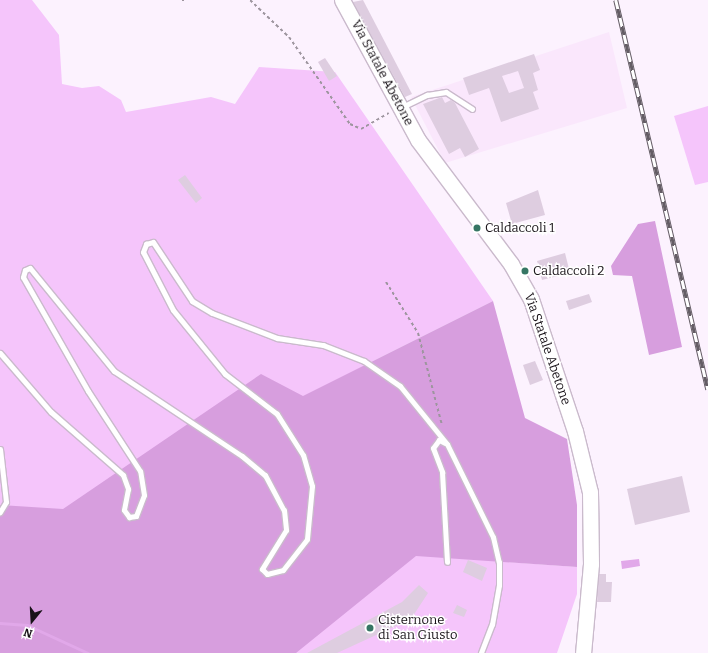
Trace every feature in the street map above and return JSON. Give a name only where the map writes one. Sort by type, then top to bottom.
[{"type":"main road","name":"Via Statale Abetone","points":[[342,0],[399,108],[435,165],[511,264],[531,298],[575,431],[590,492],[593,535],[583,653]]},
{"type":"lane","points":[[399,108],[427,95],[446,92],[472,109]]},
{"type":"lane","points":[[0,353],[51,412],[123,475],[128,489],[124,510],[129,517],[136,516],[144,495],[140,471],[88,391],[23,277],[25,270],[30,268],[114,371],[242,456],[265,475],[284,510],[286,530],[262,569],[267,574],[283,570],[307,539],[312,486],[303,455],[277,414],[225,374],[173,310],[143,252],[146,244],[153,242],[192,301],[212,313],[277,338],[323,345],[364,361],[400,386],[447,444],[493,537],[499,562],[497,605],[481,653]]},
{"type":"lane","points":[[447,444],[439,440],[433,448],[442,472],[447,562]]},
{"type":"lane","points":[[0,449],[6,502],[0,512]]},
{"type":"path","points":[[250,0],[289,37],[350,124],[361,129],[368,127],[399,108]]},
{"type":"path","points":[[386,282],[418,333],[447,444]]},
{"type":"shaded area","points":[[0,0],[32,0],[59,35],[62,84],[82,88],[99,86],[121,100],[126,112],[211,97],[235,104],[259,67],[335,72],[493,301],[363,366],[496,561],[577,567],[577,594],[557,653],[74,653],[0,641]]},
{"type":"shaded area","points":[[609,32],[627,108],[445,163],[411,97]]},
{"type":"shaded area","points":[[708,106],[708,182],[695,185],[674,116]]},
{"type":"shaded area","points":[[655,221],[682,347],[649,355],[632,276],[613,275],[611,266],[638,224]]},
{"type":"shaded area","points":[[493,301],[525,418],[567,439],[577,505],[577,567],[416,556],[296,653],[0,653],[0,505],[63,509],[261,374],[303,396]]},
{"type":"shaded area","points":[[639,559],[640,566],[622,569],[621,561]]},
{"type":"building","points":[[363,0],[412,94],[405,97],[353,2]]},
{"type":"building","points":[[534,54],[540,70],[533,73],[538,90],[533,92],[539,109],[501,122],[489,88],[469,95],[463,78]],"holes":[[[518,71],[524,88],[509,93],[502,76]]]},
{"type":"building","points":[[325,58],[337,76],[329,81],[318,62]]},
{"type":"building","points":[[442,97],[445,103],[451,100],[455,103],[479,149],[465,157],[460,148],[449,154],[423,104]]},
{"type":"building","points":[[185,175],[202,198],[196,203],[178,180]]},
{"type":"building","points":[[538,190],[545,215],[512,224],[506,203]]},
{"type":"building","points":[[565,253],[570,273],[542,280],[537,261]]},
{"type":"building","points":[[589,294],[592,302],[569,310],[566,301]]},
{"type":"building","points":[[535,361],[543,380],[530,385],[523,365]]},
{"type":"building","points":[[682,476],[690,512],[635,525],[627,489]]},
{"type":"building","points":[[468,560],[487,568],[482,581],[463,572]]},
{"type":"building","points":[[599,574],[606,574],[606,582],[612,582],[611,602],[597,602]]},
{"type":"building","name":"Cisternone di San Giusto","points":[[419,585],[428,593],[411,619],[337,653],[307,653],[402,602]]},
{"type":"building","points":[[457,605],[467,610],[464,617],[453,613]]},
{"type":"waterway","points":[[0,623],[27,625],[88,653]]},
{"type":"railway","points":[[616,0],[708,389]]},
{"type":"place","name":"Caldaccoli 1","points":[[477,228]]},
{"type":"place","name":"Caldaccoli 2","points":[[525,271]]},
{"type":"place","name":"Cisternone di San Giusto","points":[[370,628]]}]
